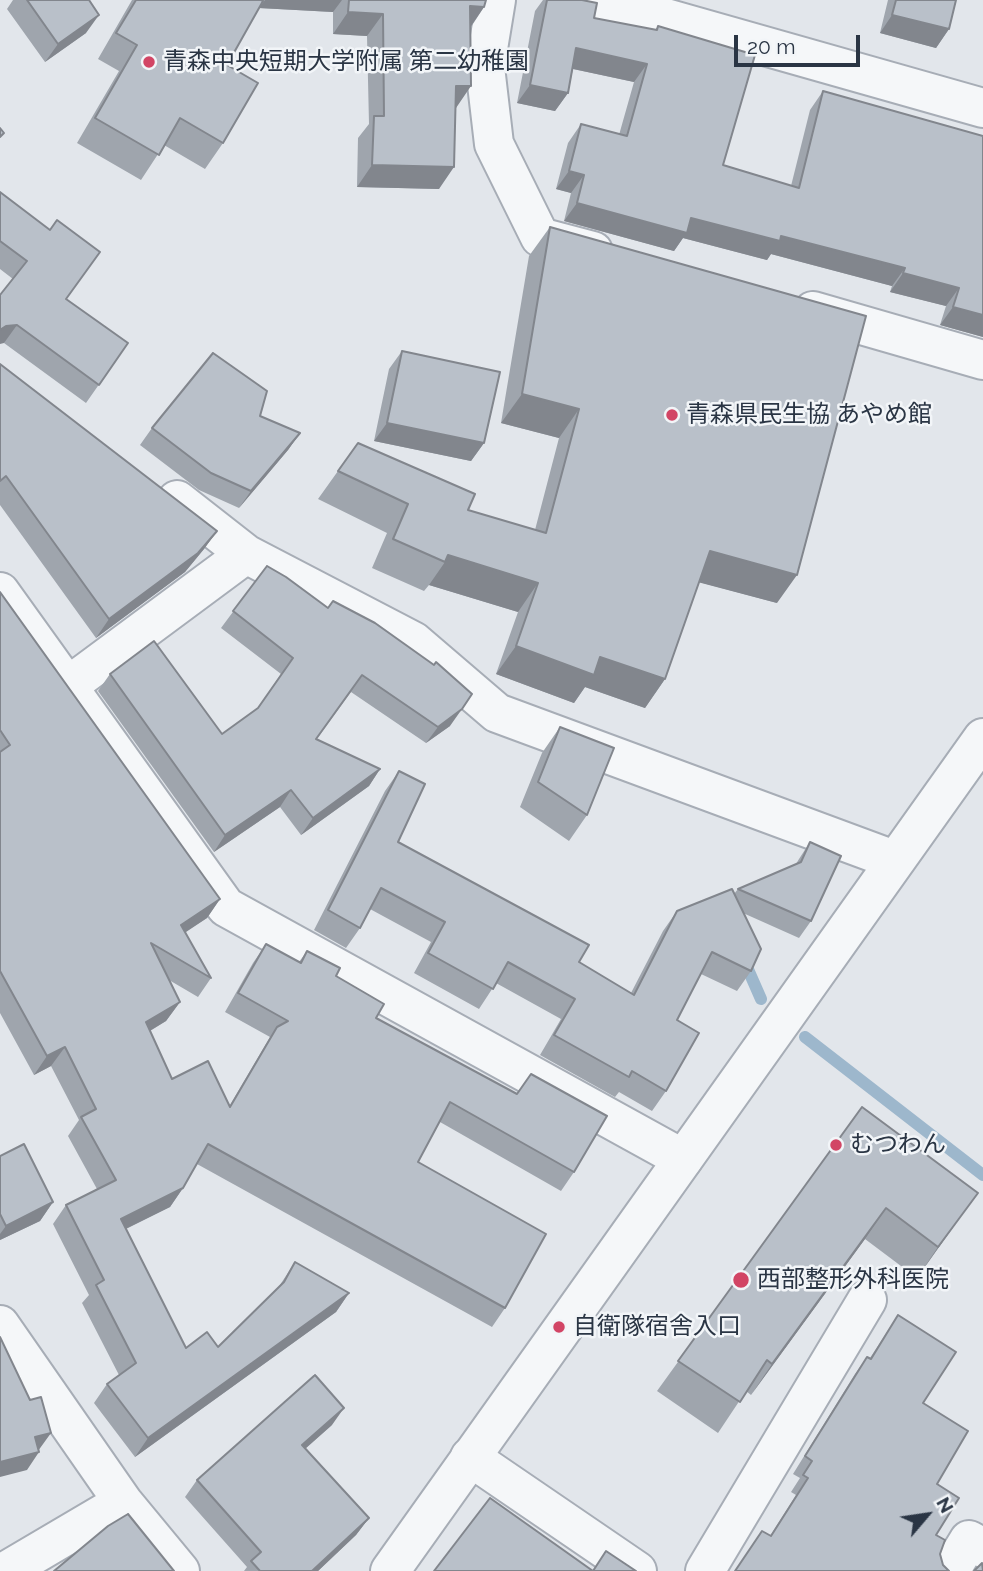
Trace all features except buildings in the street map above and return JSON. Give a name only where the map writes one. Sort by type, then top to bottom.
[{"type":"street","points":[[496,0],[485,67],[494,144],[540,237],[620,258]]},
{"type":"street","points":[[602,0],[983,108]]},
{"type":"street","points":[[779,302],[983,360]]},
{"type":"street","points":[[149,479],[246,554],[413,641],[497,713],[894,860]]},
{"type":"street","points":[[68,685],[246,554]]},
{"type":"street","points":[[0,592],[226,907],[683,1159]]},
{"type":"street","points":[[390,1571],[983,738]]},
{"type":"street","points":[[705,1571],[867,1300]]},
{"type":"street","points":[[0,1325],[123,1502],[180,1571]]},
{"type":"street","points":[[470,1457],[637,1571]]},
{"type":"street","points":[[6,1571],[123,1502]]},
{"type":"street","points":[[950,1571],[969,1540],[983,1548]]},
{"type":"waterway","points":[[743,958],[761,999]]},
{"type":"waterway","points":[[805,1037],[983,1175]]},
{"type":"place","name":"青森中央短期大学附属 第二幼稚園","points":[[149,62]]},
{"type":"place","name":"青森県民生協 あやめ館","points":[[672,415]]},
{"type":"place","name":"むつわん","points":[[836,1145]]},
{"type":"place","name":"西部整形外科医院","points":[[741,1280]]},
{"type":"place","name":"自衛隊宿舎入口","points":[[559,1327]]}]
